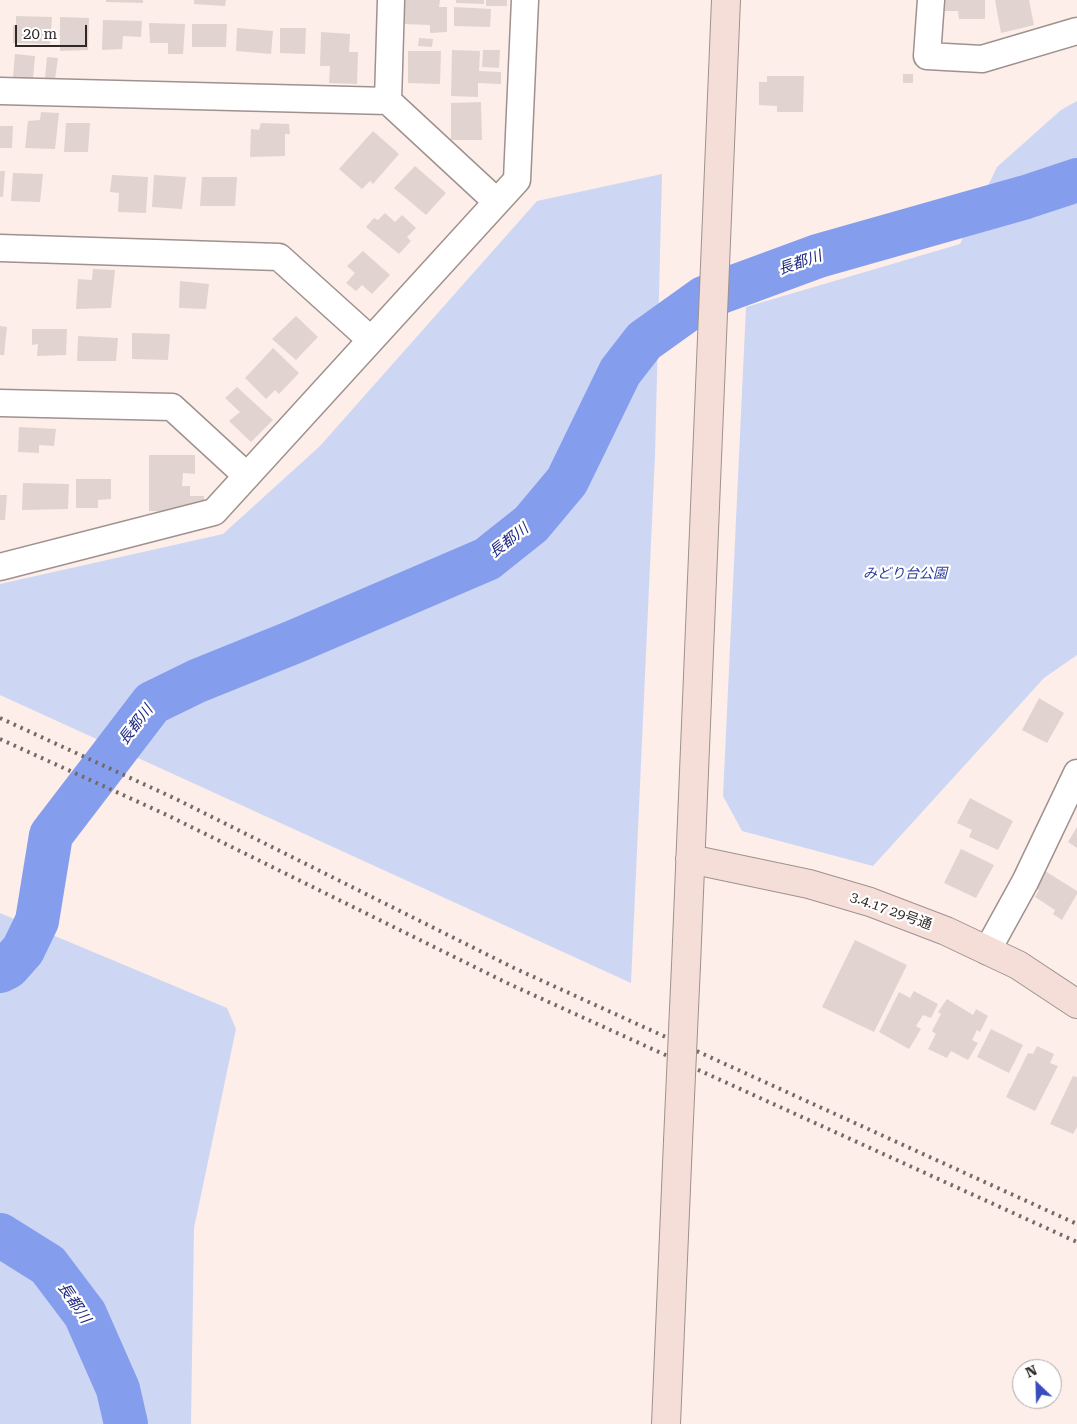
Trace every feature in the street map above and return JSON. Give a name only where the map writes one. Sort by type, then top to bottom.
[{"type":"street","points":[[388,101],[391,0]]},
{"type":"street","points":[[0,567],[214,512],[517,180],[525,0]]},
{"type":"street","points":[[666,1424],[726,0]]},
{"type":"street","points":[[930,0],[927,56],[982,59],[1077,31]]},
{"type":"street","points":[[0,91],[388,101],[497,202]]},
{"type":"street","points":[[0,248],[279,257],[372,340]]},
{"type":"street","points":[[0,403],[172,408],[247,476]]},
{"type":"street","points":[[987,950],[1026,882],[1075,781]]},
{"type":"street","name":"3.4.17 29号通","points":[[690,859],[809,884],[870,902],[946,931],[1018,965],[1077,1004]]},
{"type":"green space","name":"みどり台公園","points":[[1077,101],[1077,655],[1044,678],[873,866],[742,831],[723,796],[746,307],[960,244],[997,167],[1061,110]]},
{"type":"green space","points":[[662,174],[655,455],[631,983],[0,695],[0,584],[223,534],[320,446],[537,201]]},
{"type":"green space","points":[[0,913],[227,1008],[236,1029],[194,1228],[191,1424],[0,1424]]},
{"type":"building","points":[[106,0],[143,0],[143,3],[106,2]]},
{"type":"building","points":[[194,0],[226,0],[225,6],[194,4]]},
{"type":"building","points":[[398,0],[440,0],[439,7],[447,7],[447,32],[430,33],[430,25],[403,24]]},
{"type":"building","points":[[456,0],[484,0],[484,4],[456,3]]},
{"type":"building","points":[[486,0],[507,0],[507,6],[486,6]]},
{"type":"building","points":[[942,0],[985,0],[985,19],[959,19],[958,11],[942,11]]},
{"type":"building","points":[[995,0],[1029,0],[1034,25],[1001,33]]},
{"type":"building","points":[[454,7],[491,9],[490,27],[454,26]]},
{"type":"building","points":[[16,16],[52,17],[50,44],[13,43],[13,25],[16,25]]},
{"type":"building","points":[[60,17],[89,18],[88,50],[60,51]]},
{"type":"building","points":[[103,20],[142,21],[141,37],[123,36],[122,49],[102,50]]},
{"type":"building","points":[[149,23],[185,24],[183,54],[168,54],[168,43],[150,43]]},
{"type":"building","points":[[192,24],[227,24],[226,47],[192,47]]},
{"type":"building","points":[[237,28],[273,31],[271,54],[236,51]]},
{"type":"building","points":[[280,28],[306,28],[305,54],[280,53]]},
{"type":"building","points":[[321,32],[350,34],[349,52],[358,52],[357,84],[329,83],[330,66],[320,66]]},
{"type":"building","points":[[419,38],[433,39],[432,47],[418,46]]},
{"type":"building","points":[[452,50],[480,51],[479,71],[501,72],[501,84],[478,83],[478,97],[451,96]]},
{"type":"building","points":[[483,50],[500,50],[499,68],[482,67]]},
{"type":"building","points":[[408,51],[441,51],[440,84],[408,83]]},
{"type":"building","points":[[15,54],[35,56],[33,79],[13,77]]},
{"type":"building","points":[[47,57],[58,58],[55,79],[45,78]]},
{"type":"building","points":[[903,74],[913,74],[913,83],[903,83]]},
{"type":"building","points":[[767,76],[804,76],[803,112],[777,112],[777,106],[759,105],[759,82],[767,82]]},
{"type":"building","points":[[481,102],[482,140],[451,140],[451,103]]},
{"type":"building","points":[[41,112],[59,113],[55,149],[25,148],[28,121],[40,120]]},
{"type":"building","points":[[66,123],[90,123],[88,152],[64,152]]},
{"type":"building","points":[[261,123],[289,124],[290,134],[285,134],[285,156],[250,157],[251,129],[259,130]]},
{"type":"building","points":[[0,126],[13,126],[12,148],[0,148]]},
{"type":"building","points":[[373,131],[399,154],[373,184],[370,181],[362,189],[339,169]]},
{"type":"building","points":[[415,166],[446,193],[426,215],[394,188]]},
{"type":"building","points":[[0,171],[5,171],[3,197],[0,197]]},
{"type":"building","points":[[13,173],[43,174],[40,202],[11,201]]},
{"type":"building","points":[[112,175],[148,177],[146,213],[118,212],[119,193],[110,192]]},
{"type":"building","points":[[154,175],[186,177],[182,209],[152,207]]},
{"type":"building","points":[[202,177],[237,177],[235,206],[200,206]]},
{"type":"building","points":[[385,213],[395,222],[402,215],[416,228],[407,237],[411,241],[399,254],[366,227],[374,218],[378,220]]},
{"type":"building","points":[[363,251],[390,275],[372,294],[362,285],[356,291],[346,283],[355,273],[347,266]]},
{"type":"building","points":[[93,269],[115,270],[111,308],[76,309],[78,279],[92,280]]},
{"type":"building","points":[[180,281],[209,284],[206,309],[179,308]]},
{"type":"building","points":[[296,316],[318,337],[296,360],[272,339]]},
{"type":"building","points":[[0,326],[7,327],[4,355],[0,355]]},
{"type":"building","points":[[32,329],[67,329],[66,355],[37,356],[38,344],[32,345]]},
{"type":"building","points":[[132,333],[170,334],[168,360],[132,359]]},
{"type":"building","points":[[78,336],[118,338],[116,361],[77,361]]},
{"type":"building","points":[[273,348],[299,373],[279,394],[275,390],[266,399],[245,378]]},
{"type":"building","points":[[237,387],[273,420],[251,442],[229,421],[240,412],[225,398]]},
{"type":"building","points":[[19,427],[56,429],[54,446],[39,445],[39,453],[18,452]]},
{"type":"building","points":[[149,455],[195,455],[195,474],[183,473],[182,486],[190,486],[190,496],[204,496],[204,507],[187,512],[149,511]]},
{"type":"building","points":[[76,479],[111,479],[111,499],[98,500],[98,508],[76,508]]},
{"type":"building","points":[[23,483],[69,484],[68,509],[22,510]]},
{"type":"building","points":[[0,495],[7,495],[5,520],[0,520]]},
{"type":"building","points":[[1039,698],[1064,713],[1047,743],[1022,730]]},
{"type":"building","points":[[970,798],[1013,821],[998,850],[969,837],[972,830],[957,823]]},
{"type":"building","points":[[1077,827],[1077,848],[1068,842]]},
{"type":"building","points":[[961,849],[994,865],[976,898],[944,883]]},
{"type":"building","points":[[1045,871],[1077,891],[1062,920],[1053,914],[1055,910],[1035,897],[1039,890],[1035,888]]},
{"type":"building","points":[[855,940],[907,965],[874,1032],[822,1007]]},
{"type":"building","points":[[914,991],[938,1004],[931,1018],[923,1015],[916,1026],[921,1029],[909,1049],[879,1032],[899,992],[910,998]]},
{"type":"building","points":[[947,999],[973,1015],[976,1009],[988,1016],[980,1032],[977,1030],[972,1040],[978,1043],[968,1060],[951,1051],[947,1058],[928,1049],[936,1034],[932,1031],[941,1014],[938,1012]]},
{"type":"building","points":[[991,1029],[1023,1045],[1009,1073],[977,1057]]},
{"type":"building","points":[[1037,1046],[1054,1054],[1050,1063],[1058,1066],[1035,1111],[1006,1097],[1028,1053],[1033,1054]]},
{"type":"building","points":[[1073,1076],[1077,1077],[1077,1127],[1073,1134],[1050,1124]]},
{"type":"waterway","name":"長都川","points":[[0,971],[8,967],[23,950],[37,921],[51,835],[152,703],[197,681],[296,641],[487,559],[531,524],[567,481],[620,372],[644,341],[704,298],[818,256],[1026,197],[1077,180]]},
{"type":"waterway","name":"長都川","points":[[0,1235],[48,1265],[85,1314],[118,1389],[126,1424]]},
{"type":"railway","points":[[0,718],[176,799],[514,968],[1077,1224]]},
{"type":"railway","points":[[0,739],[167,815],[507,983],[1077,1242]]}]
